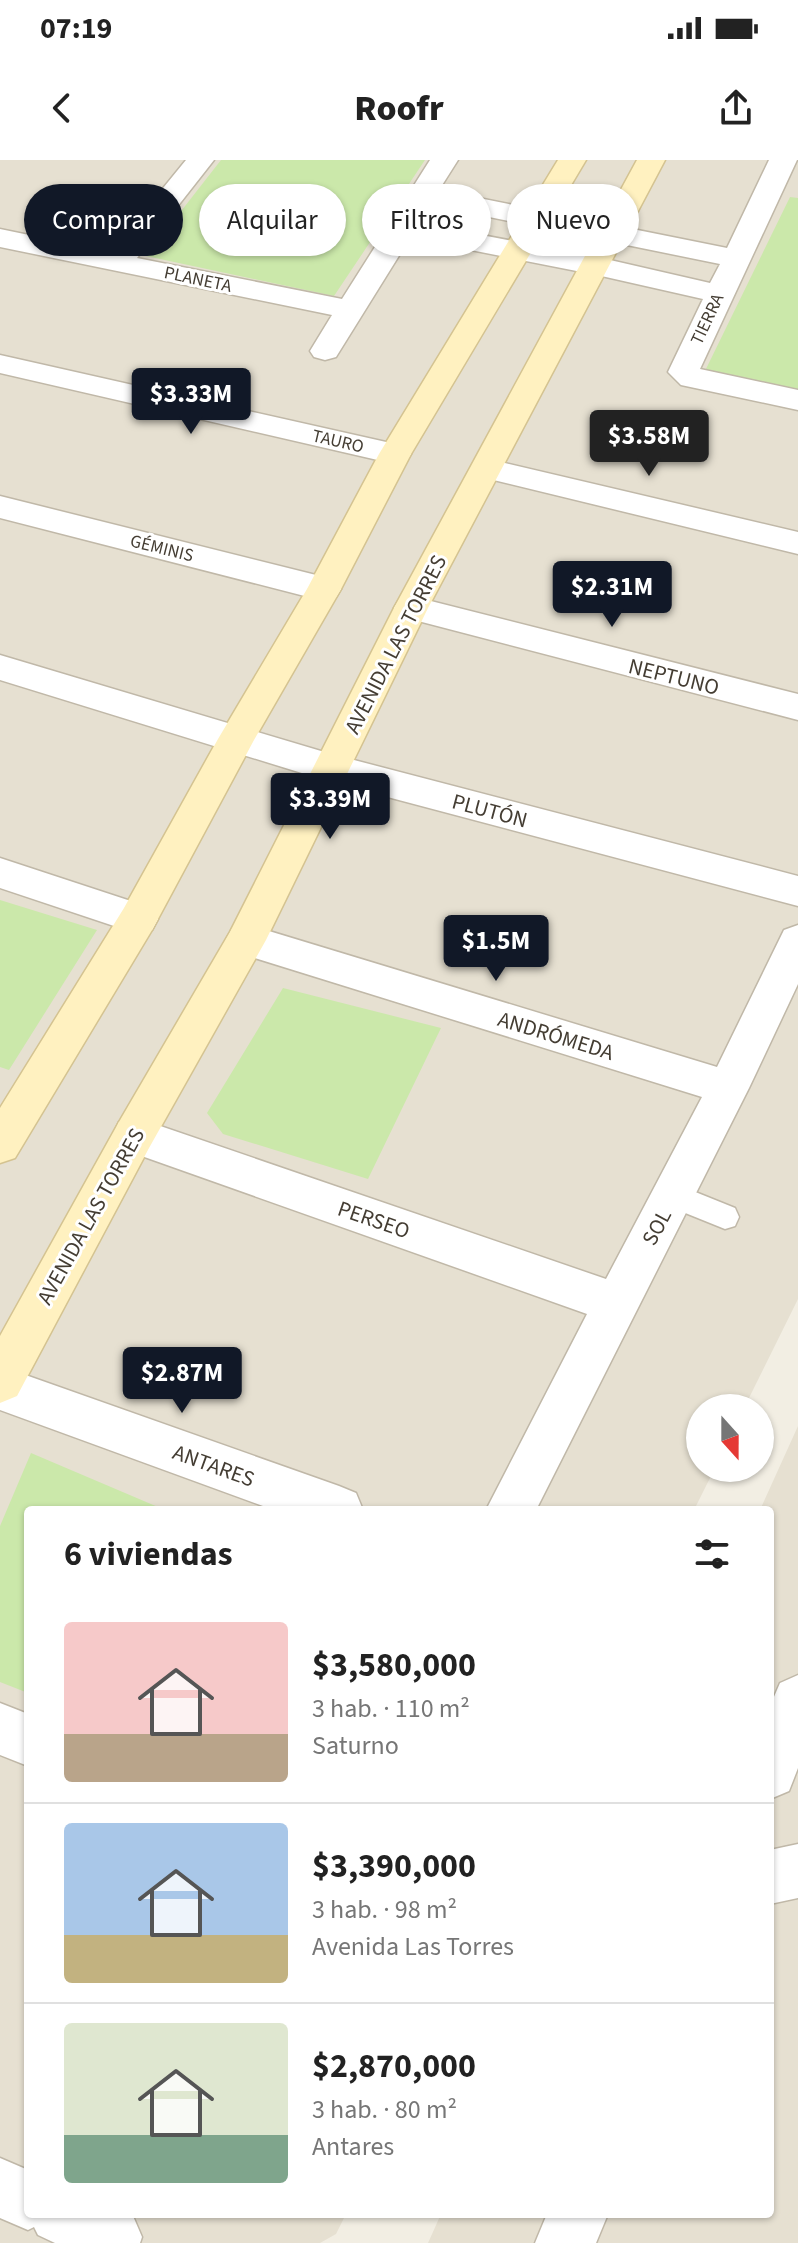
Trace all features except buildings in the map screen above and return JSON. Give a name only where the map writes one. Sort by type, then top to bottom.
[{"type":"street","points":[[167,160],[198,163]]},
{"type":"street","points":[[428,184],[444,160]]},
{"type":"street","points":[[559,184],[572,160]]},
{"type":"street","name":"AVENIDA LAS TORRES","points":[[639,184],[651,160]]},
{"type":"street","points":[[118,263],[198,163]]},
{"type":"street","name":"TIERRA","points":[[785,175],[735,258],[683,372],[692,378],[798,400]]},
{"type":"street","name":"PLANETA","points":[[0,238],[350,310]]},
{"type":"street","points":[[639,252],[735,258]]},
{"type":"street","points":[[325,351],[384,256]]},
{"type":"street","points":[[0,1145],[10,1105],[138,919],[236,739],[324,589],[395,454],[516,256]]},
{"type":"street","name":"AVENIDA LAS TORRES","points":[[0,1381],[134,1135],[246,940],[411,608],[602,256]]},
{"type":"street","points":[[620,256],[718,294]]},
{"type":"street","name":"TAURO","points":[[0,364],[395,454]]},
{"type":"street","points":[[488,469],[798,543]]},
{"type":"street","name":"GÉMINIS","points":[[0,507],[324,589]]},
{"type":"street","name":"NEPTUNO","points":[[411,608],[798,707]]},
{"type":"street","name":"PLUTÓN","points":[[0,667],[331,768],[798,891]]},
{"type":"street","points":[[0,873],[138,919]]},
{"type":"street","name":"ANDRÓMEDA","points":[[246,940],[728,1088]]},
{"type":"street","name":"SOL","points":[[512,1506],[728,1088],[798,941]]},
{"type":"street","name":"PERSEO","points":[[134,1135],[615,1303]]},
{"type":"street","name":"ANTARES","points":[[0,1388],[328,1506]]},
{"type":"street","points":[[774,1762],[798,1701]]},
{"type":"street","points":[[0,1729],[24,1738]]},
{"type":"street","points":[[774,1876],[798,1871]]},
{"type":"street","points":[[0,2188],[24,2198]]},
{"type":"street","points":[[72,2218],[115,2231]]},
{"type":"street","points":[[565,2243],[576,2218]]},
{"type":"lane","points":[[673,1195],[725,1217]]},
{"type":"shaded area","points":[[0,160],[798,160],[798,1299],[751,1394],[686,1394],[686,1482],[708,1482],[696,1506],[24,1506],[24,2218],[344,2218],[336,2234],[320,2243],[0,2243]]},
{"type":"shaded area","points":[[798,1426],[798,2243],[428,2243],[439,2218],[774,2218],[774,1506],[762,1506]]},
{"type":"green space","points":[[221,160],[425,160],[409,184],[362,184],[362,254],[334,296],[146,256],[183,256],[183,209],[199,188],[199,256],[346,256],[346,184],[202,184]]},
{"type":"green space","points":[[790,197],[798,198],[798,392],[705,371]]},
{"type":"green space","points":[[0,900],[97,930],[9,1070],[0,1067]]},
{"type":"green space","points":[[283,988],[441,1028],[368,1179],[223,1134],[207,1113]]},
{"type":"green space","points":[[31,1453],[156,1506],[24,1506],[24,1691],[0,1682],[0,1526]]}]
